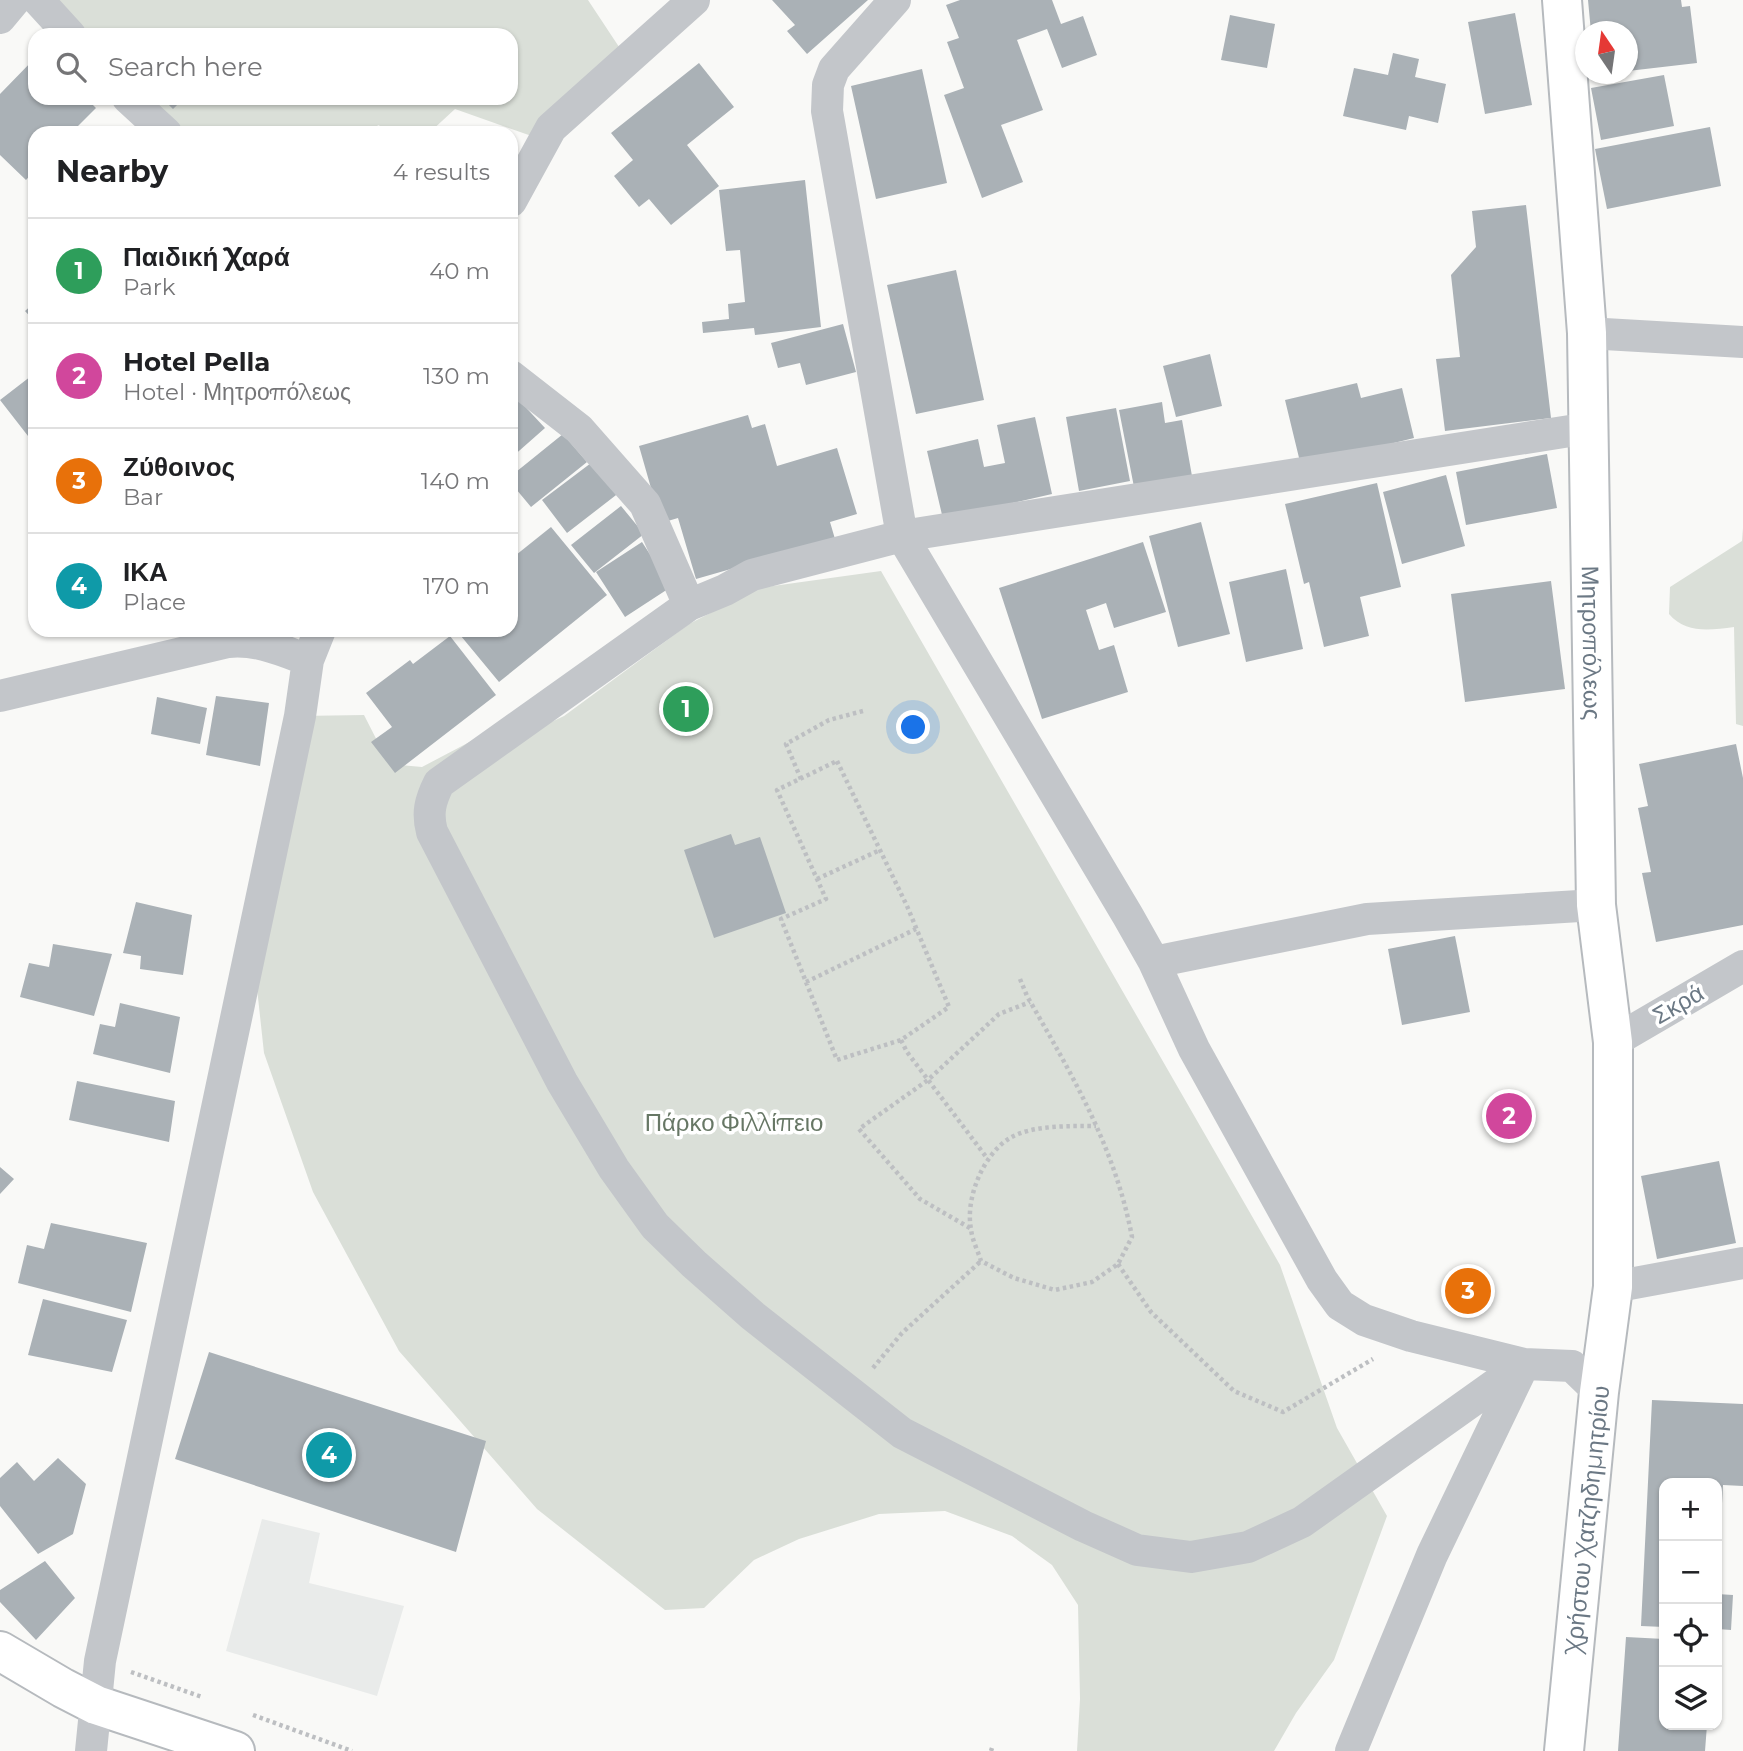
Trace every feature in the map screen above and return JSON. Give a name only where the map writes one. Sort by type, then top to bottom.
[{"type":"main road","name":"Μητροπόλεως","points":[[1562,0],[1587,334],[1596,905],[1613,1042],[1613,1287]]},
{"type":"main road","name":"Χρήστου Χατζηδημητρίου","points":[[1564,1751],[1599,1392],[1613,1287]]},
{"type":"main road","points":[[0,1651],[96,1705],[235,1751]]},
{"type":"street","points":[[0,18],[15,0]]},
{"type":"street","points":[[38,0],[64,28]]},
{"type":"street","points":[[518,188],[551,128],[694,0]]},
{"type":"street","points":[[895,0],[834,69],[828,85],[827,111],[902,536],[1154,962],[1194,1049],[1322,1280],[1340,1305],[1364,1320],[1411,1336],[1524,1364],[1572,1366],[1599,1392]]},
{"type":"street","points":[[136,105],[158,126]]},
{"type":"street","points":[[1587,334],[1743,342]]},
{"type":"street","points":[[518,381],[579,429],[645,504],[689,605]]},
{"type":"street","points":[[1524,1364],[1302,1522],[1248,1547],[1191,1557],[1137,1549],[1083,1526],[902,1433],[753,1316],[655,1226],[614,1169],[562,1082],[432,832],[429,805],[439,783],[689,605],[752,575],[902,536],[1589,428]]},
{"type":"street","points":[[290,637],[308,660]]},
{"type":"street","points":[[92,1751],[100,1661],[300,716],[308,660],[317,637]]},
{"type":"street","points":[[0,696],[228,642],[256,642],[308,660]]},
{"type":"street","points":[[1154,962],[1367,919],[1596,905]]},
{"type":"street","name":"Σκρά","points":[[1613,1042],[1743,966]]},
{"type":"street","points":[[1613,1287],[1743,1263]]},
{"type":"street","points":[[1351,1751],[1432,1555],[1524,1364]]},
{"type":"path","points":[[801,779],[786,744],[829,720],[863,711]]},
{"type":"path","points":[[838,761],[880,850],[949,1007],[901,1040],[837,1060],[781,919],[826,899],[777,790],[838,761]]},
{"type":"path","points":[[817,878],[880,850]]},
{"type":"path","points":[[806,982],[916,929]]},
{"type":"path","points":[[1020,979],[1084,1098],[1116,1170],[1132,1237],[1118,1264],[1093,1282],[1055,1290],[1014,1278],[982,1261],[970,1228],[973,1196],[987,1158],[1011,1137],[1054,1126],[1096,1126]]},
{"type":"path","points":[[970,1228],[920,1199],[859,1129],[928,1080],[999,1014],[1030,1002]]},
{"type":"path","points":[[901,1040],[907,1052],[987,1158]]},
{"type":"path","points":[[857,1398],[873,1368],[902,1333],[982,1261]]},
{"type":"path","points":[[1118,1264],[1151,1312],[1234,1391],[1283,1412],[1411,1336]]},
{"type":"shaded area","points":[[262,1519],[320,1533],[309,1583],[404,1606],[377,1696],[226,1651]]},
{"type":"green space","points":[[38,0],[588,0],[627,59],[543,140],[518,131],[518,126],[503,126],[455,109],[437,126],[158,126],[136,105],[518,105],[518,28],[64,28]]},
{"type":"green space","points":[[1743,528],[1743,726],[1736,724],[1734,627],[1691,628],[1669,614],[1670,587],[1742,541]]},
{"type":"green space","name":"Πάρκο Φιλλίπειο","points":[[881,571],[1280,1265],[1337,1428],[1387,1516],[1334,1660],[1296,1713],[1274,1751],[1077,1751],[1080,1699],[1078,1605],[1052,1565],[1012,1536],[945,1511],[879,1514],[799,1539],[754,1560],[704,1608],[665,1610],[537,1509],[399,1351],[313,1192],[264,1053],[252,942],[300,716],[364,715],[389,764],[422,767],[498,727],[528,733],[564,716],[689,624],[759,588]]},
{"type":"building","points":[[772,0],[868,0],[807,54],[787,31],[795,25]]},
{"type":"building","points":[[960,0],[1052,0],[1061,24],[1083,16],[1097,55],[1062,68],[1047,29],[1017,40],[1043,110],[1001,125],[1023,182],[982,198],[944,95],[964,88],[947,42],[959,38],[946,5]]},
{"type":"building","points":[[1588,0],[1681,0],[1682,7],[1690,6],[1697,63],[1638,70],[1638,21],[1590,21]]},
{"type":"building","points":[[1515,13],[1532,105],[1485,114],[1468,22]]},
{"type":"building","points":[[1230,15],[1275,24],[1267,68],[1221,60]]},
{"type":"building","points":[[1393,53],[1419,59],[1415,77],[1446,84],[1438,123],[1409,116],[1406,130],[1343,116],[1354,68],[1388,75]]},
{"type":"building","points":[[699,63],[734,107],[687,145],[719,186],[671,225],[649,199],[639,207],[614,176],[633,160],[611,133]]},
{"type":"building","points":[[28,65],[28,105],[93,105],[96,108],[78,126],[28,126],[26,180],[0,155],[0,94]]},
{"type":"building","points":[[922,69],[947,183],[876,199],[851,86]]},
{"type":"building","points":[[1664,75],[1674,126],[1601,140],[1591,88],[1638,84],[1638,80]]},
{"type":"building","points":[[1710,127],[1721,186],[1607,209],[1595,149]]},
{"type":"building","points":[[805,180],[821,327],[755,335],[754,328],[703,333],[702,322],[729,319],[728,304],[745,302],[740,250],[726,251],[719,190]]},
{"type":"building","points":[[1526,205],[1551,418],[1445,431],[1436,359],[1460,357],[1451,275],[1476,247],[1472,211]]},
{"type":"building","points":[[956,270],[984,400],[916,414],[887,285]]},
{"type":"building","points":[[843,324],[856,372],[806,385],[800,363],[778,368],[771,343]]},
{"type":"building","points":[[1210,354],[1222,406],[1176,417],[1163,366]]},
{"type":"building","points":[[28,378],[28,436],[0,400]]},
{"type":"building","points":[[1357,383],[1361,398],[1402,388],[1414,438],[1301,466],[1285,400]]},
{"type":"building","points":[[518,399],[545,428],[518,452]]},
{"type":"building","points":[[1162,402],[1165,423],[1182,420],[1192,476],[1134,487],[1119,410]]},
{"type":"building","points":[[1116,408],[1130,481],[1079,491],[1066,417]]},
{"type":"building","points":[[748,415],[752,428],[765,424],[777,466],[837,448],[857,514],[830,522],[835,539],[696,579],[678,518],[661,523],[639,446]]},
{"type":"building","points":[[1035,417],[1052,494],[943,519],[927,451],[978,439],[984,467],[1005,463],[997,425]]},
{"type":"building","points":[[563,434],[587,462],[531,507],[518,491],[518,470]]},
{"type":"building","points":[[1547,454],[1557,508],[1466,525],[1456,472]]},
{"type":"building","points":[[595,460],[620,492],[567,533],[542,500]]},
{"type":"building","points":[[1446,475],[1465,546],[1402,564],[1383,492]]},
{"type":"building","points":[[1377,483],[1401,587],[1360,597],[1369,636],[1324,647],[1309,582],[1304,584],[1285,504]]},
{"type":"building","points":[[621,506],[644,534],[594,573],[571,545]]},
{"type":"building","points":[[1201,522],[1230,634],[1178,647],[1149,536]]},
{"type":"building","points":[[551,527],[607,595],[499,682],[462,637],[518,637],[518,553]]},
{"type":"building","points":[[642,542],[671,587],[625,617],[596,572]]},
{"type":"building","points":[[1143,542],[1166,612],[1114,628],[1106,603],[1086,610],[1099,650],[1114,645],[1128,692],[1042,719],[999,588]]},
{"type":"building","points":[[1286,569],[1303,649],[1246,662],[1229,582]]},
{"type":"building","points":[[1551,581],[1565,689],[1465,702],[1451,594]]},
{"type":"building","points":[[451,637],[496,695],[395,773],[371,742],[392,727],[366,693],[410,660],[413,664]]},
{"type":"building","points":[[216,696],[269,703],[260,766],[206,755]]},
{"type":"building","points":[[157,697],[207,708],[200,744],[151,734]]},
{"type":"building","points":[[1736,744],[1743,778],[1743,925],[1656,942],[1642,873],[1651,872],[1638,808],[1648,806],[1639,764]]},
{"type":"building","points":[[731,834],[735,845],[760,837],[786,913],[714,938],[684,850]]},
{"type":"building","points":[[136,902],[192,915],[183,975],[140,969],[141,956],[123,953]]},
{"type":"building","points":[[1455,936],[1470,1012],[1402,1025],[1388,949]]},
{"type":"building","points":[[53,944],[112,954],[94,1016],[20,997],[29,963],[49,967]]},
{"type":"building","points":[[120,1003],[180,1017],[170,1073],[93,1054],[100,1024],[115,1027]]},
{"type":"building","points":[[77,1081],[175,1101],[169,1142],[69,1120]]},
{"type":"building","points":[[1719,1161],[1736,1243],[1657,1259],[1641,1176]]},
{"type":"building","points":[[0,1167],[14,1179],[0,1194]]},
{"type":"building","points":[[51,1223],[147,1243],[131,1312],[18,1283],[27,1245],[44,1249]]},
{"type":"building","points":[[43,1299],[127,1320],[112,1372],[28,1355]]},
{"type":"building","points":[[209,1352],[486,1441],[456,1552],[175,1459]]},
{"type":"building","points":[[1652,1400],[1743,1404],[1743,1486],[1723,1485],[1722,1504],[1722,1478],[1659,1478],[1659,1627],[1641,1626]]},
{"type":"building","points":[[58,1458],[86,1484],[73,1534],[38,1554],[0,1506],[0,1478],[17,1462],[34,1481]]},
{"type":"building","points":[[45,1561],[75,1598],[36,1640],[0,1602],[0,1590]]},
{"type":"building","points":[[1722,1594],[1733,1595],[1731,1630],[1722,1629]]},
{"type":"building","points":[[1626,1637],[1659,1639],[1659,1730],[1707,1730],[1705,1751],[1618,1751]]},
{"type":"place","name":"Παιδική Χαρά","points":[[686,709]]},
{"type":"place","name":"Hotel Pella","points":[[1509,1116]]},
{"type":"place","name":"Ζύθοινος","points":[[1468,1291]]},
{"type":"place","name":"ΙΚΑ","points":[[329,1455]]}]
